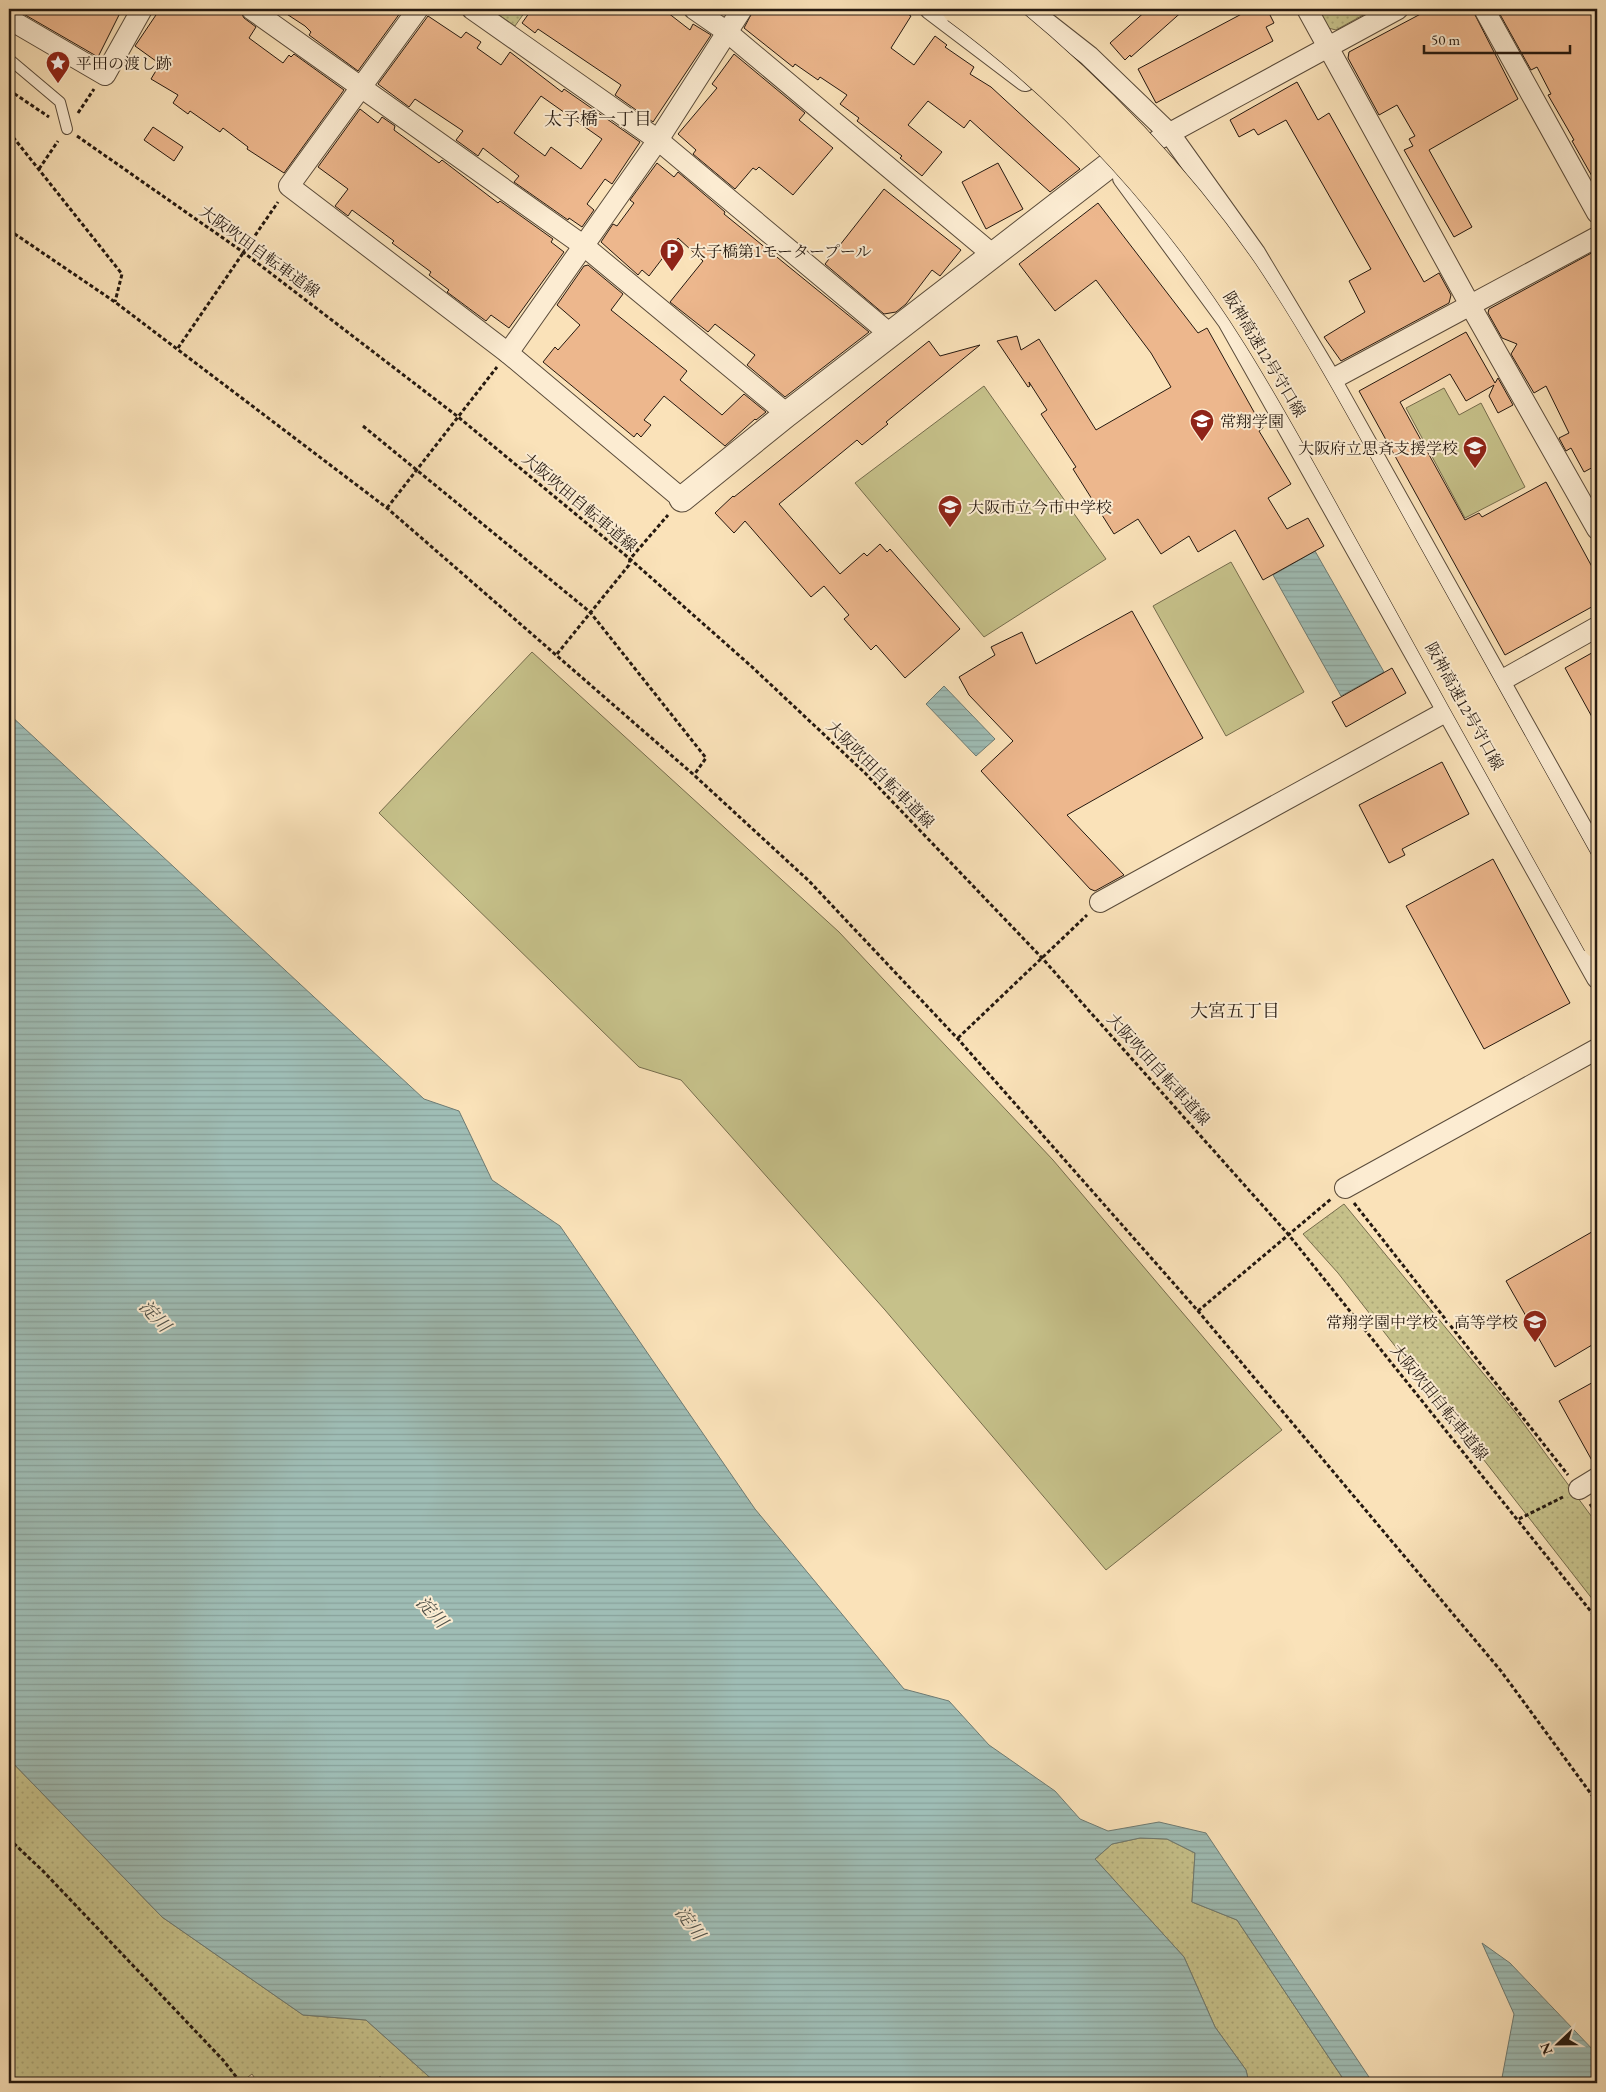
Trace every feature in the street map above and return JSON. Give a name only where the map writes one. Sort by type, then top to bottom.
[{"type":"highway","name":"阪神高速12号守口線","points":[[956,9],[1017,58],[1080,116],[1162,204],[1222,284],[1258,338],[1320,445],[1597,944]]},
{"type":"highway","name":"阪神高速12号守口線","points":[[996,9],[1062,64],[1138,140],[1185,194],[1243,271],[1279,326],[1337,427],[1597,894]]},
{"type":"street","points":[[9,19],[105,74],[142,9]]},
{"type":"street","points":[[251,9],[584,246],[787,414]]},
{"type":"street","points":[[418,9],[289,186],[508,353],[682,499],[787,414],[1112,163],[1170,134],[1398,9]]},
{"type":"street","points":[[472,9],[658,140],[890,334]]},
{"type":"street","points":[[694,9],[727,32],[992,254]]},
{"type":"street","points":[[508,353],[658,140],[742,9]]},
{"type":"street","points":[[930,9],[1035,88],[1112,163],[1228,321],[1597,978]]},
{"type":"street","points":[[1029,9],[1090,56],[1170,134],[1254,253],[1331,380],[1597,855]]},
{"type":"street","points":[[1307,9],[1470,305],[1597,529]]},
{"type":"street","points":[[1484,9],[1597,213]]},
{"type":"street","points":[[1331,380],[1597,237]]},
{"type":"street","points":[[1100,902],[1446,712],[1597,626]]},
{"type":"street","points":[[1353,1193],[1597,1049]]},
{"type":"street","points":[[1579,1489],[1597,1478]]},
{"type":"lane","points":[[9,58],[60,102],[67,128]]},
{"type":"path","points":[[39,169],[99,82]]},
{"type":"path","name":"大阪吹田自転車道線","points":[[9,90],[67,128],[243,252],[457,416],[630,559],[751,666],[865,774],[1042,958],[1288,1234],[1597,1619]]},
{"type":"path","points":[[9,132],[122,274],[115,302]]},
{"type":"path","points":[[178,348],[289,186]]},
{"type":"path","points":[[9,230],[115,302],[178,348],[387,508],[694,775],[809,881],[958,1039],[1198,1311],[1501,1671],[1597,1802]]},
{"type":"path","points":[[387,508],[508,353]]},
{"type":"path","points":[[364,426],[590,612],[706,758],[694,775]]},
{"type":"path","points":[[556,654],[629,565],[630,559],[682,499]]},
{"type":"path","points":[[958,1039],[1100,902]]},
{"type":"path","points":[[1198,1311],[1288,1234],[1353,1193],[1354,1203],[1579,1489],[1519,1520]]},
{"type":"path","points":[[9,1840],[42,1871],[223,2060],[241,2083]]},
{"type":"path","points":[[372,2083],[382,2077],[388,2083]]},
{"type":"shaded area","points":[[490,9],[527,9],[515,26]]},
{"type":"shaded area","points":[[1318,9],[1374,9],[1336,30],[1328,28]]},
{"type":"shaded area","points":[[984,386],[1106,559],[984,637],[855,483]]},
{"type":"shaded area","points":[[1444,388],[1459,415],[1481,403],[1525,487],[1465,518],[1406,408]]},
{"type":"shaded area","points":[[1231,562],[1304,692],[1226,736],[1153,606]]},
{"type":"shaded area","points":[[532,652],[839,932],[1053,1160],[1282,1430],[1106,1570],[885,1310],[681,1080],[639,1067],[379,813]]},
{"type":"shaded area","points":[[1344,1204],[1515,1412],[1597,1524],[1597,1605],[1338,1273],[1303,1234]]},
{"type":"shaded area","points":[[9,1759],[162,1917],[303,2015],[366,2020],[436,2083],[258,2083],[252,2074],[240,2083],[9,2083]]},
{"type":"shaded area","points":[[1140,1838],[1167,1839],[1195,1853],[1192,1902],[1237,1920],[1346,2083],[1249,2083],[1246,2070],[1215,2027],[1184,1957],[1095,1859],[1112,1844]]},
{"type":"water","points":[[1315,551],[1384,672],[1341,696],[1273,575]]},
{"type":"water","points":[[944,686],[995,739],[976,756],[926,704]]},
{"type":"water","name":"淀川","points":[[9,714],[424,1099],[459,1111],[492,1180],[560,1226],[755,1509],[904,1689],[949,1701],[989,1745],[1055,1791],[1080,1819],[1108,1831],[1159,1822],[1206,1833],[1373,2083],[1346,2083],[1237,1920],[1192,1902],[1195,1853],[1167,1839],[1140,1838],[1112,1844],[1095,1859],[1184,1957],[1215,2027],[1246,2070],[1249,2083],[436,2083],[366,2020],[303,2015],[162,1917],[9,1759]]},
{"type":"water","points":[[1482,1943],[1510,1963],[1597,2054],[1597,2083],[1501,2083],[1514,2014]]},
{"type":"building","points":[[15,9],[122,9],[98,57]]},
{"type":"building","points":[[160,9],[239,9],[244,18],[256,27],[249,38],[283,63],[289,55],[291,57],[294,54],[344,90],[284,173],[247,149],[248,147],[223,128],[220,132],[190,111],[188,114],[173,103],[178,95],[151,79],[160,64],[135,46]]},
{"type":"building","points":[[279,9],[403,9],[358,71],[309,35],[311,32],[305,26]]},
{"type":"building","points":[[532,9],[663,9],[690,30],[693,24],[711,35],[653,122],[615,95],[621,85],[538,29],[535,33],[522,23]]},
{"type":"building","points":[[754,9],[900,9],[911,16],[891,48],[914,65],[935,36],[947,45],[945,47],[974,67],[970,74],[991,87],[1080,169],[1050,192],[970,120],[964,128],[928,101],[908,125],[942,152],[922,176],[900,158],[902,156],[857,121],[859,118],[840,104],[847,95],[820,77],[818,80],[795,64],[793,67],[744,28]]},
{"type":"building","points":[[1148,9],[1185,9],[1131,57],[1130,55],[1125,60],[1110,43]]},
{"type":"building","points":[[1251,9],[1267,9],[1274,23],[1266,27],[1273,41],[1156,103],[1138,69]]},
{"type":"building","points":[[1430,9],[1472,9],[1518,99],[1429,150],[1472,227],[1454,237],[1404,150],[1413,146],[1409,139],[1415,136],[1397,105],[1379,115],[1348,58],[1349,52]]},
{"type":"building","points":[[1497,9],[1597,9],[1597,185],[1548,95],[1551,94],[1537,67],[1531,70]]},
{"type":"building","points":[[428,16],[461,38],[466,32],[481,42],[477,48],[501,65],[510,52],[562,92],[564,89],[640,142],[612,184],[605,179],[587,204],[594,210],[582,227],[569,218],[568,220],[514,182],[519,176],[483,148],[478,156],[456,140],[463,131],[415,99],[409,107],[378,84]],"holes":[[[541,96],[602,139],[581,169],[551,147],[545,156],[514,133]]]},
{"type":"building","points":[[734,54],[805,113],[799,120],[833,148],[793,195],[759,167],[756,170],[753,168],[735,189],[693,154],[696,150],[678,134],[717,88],[712,84]]},
{"type":"building","points":[[1297,82],[1318,120],[1329,113],[1424,282],[1439,273],[1451,295],[1449,303],[1341,361],[1324,337],[1365,312],[1349,281],[1371,269],[1286,120],[1258,135],[1254,129],[1239,137],[1230,120]]},
{"type":"building","points":[[360,109],[378,123],[382,117],[395,126],[394,130],[439,163],[442,160],[498,203],[500,201],[553,239],[551,242],[564,252],[509,328],[491,315],[486,321],[447,292],[449,290],[429,275],[431,272],[392,243],[394,241],[352,210],[348,216],[335,206],[348,189],[318,167]]},
{"type":"building","points":[[153,127],[183,147],[174,161],[144,140]]},
{"type":"building","points":[[657,163],[674,177],[678,172],[725,212],[724,214],[869,332],[785,397],[747,365],[755,355],[715,324],[708,332],[670,302],[703,261],[678,238],[649,276],[642,270],[638,275],[601,242],[613,224],[617,226],[634,203],[630,200]]},
{"type":"building","points":[[998,163],[1023,209],[986,229],[962,182]]},
{"type":"building","points":[[884,189],[961,250],[940,276],[932,270],[906,304],[896,312],[884,314],[825,264]]},
{"type":"building","points":[[1098,203],[1198,333],[1207,328],[1263,428],[1259,431],[1291,484],[1268,498],[1287,529],[1308,518],[1324,546],[1263,580],[1235,530],[1198,552],[1189,536],[1161,554],[1138,519],[1114,534],[1073,469],[1076,467],[1041,414],[1047,410],[1029,382],[1030,386],[1028,387],[997,341],[1017,336],[1021,350],[1039,339],[1096,430],[1171,387],[1151,353],[1096,280],[1055,311],[1019,264]]},
{"type":"building","points":[[1597,250],[1597,465],[1584,472],[1571,448],[1566,451],[1559,438],[1569,433],[1546,386],[1534,393],[1511,354],[1517,344],[1502,338],[1488,313],[1489,309]]},
{"type":"building","points":[[588,265],[623,294],[611,310],[687,371],[680,380],[722,415],[744,394],[766,412],[755,419],[725,446],[664,396],[644,420],[651,425],[641,437],[637,433],[634,437],[543,362],[555,347],[558,350],[580,325],[557,305],[584,266]]},
{"type":"building","points":[[1466,332],[1495,383],[1498,378],[1513,405],[1498,413],[1489,396],[1494,385],[1466,401],[1450,374],[1400,402],[1465,520],[1479,513],[1482,517],[1546,482],[1597,576],[1597,604],[1505,655],[1359,391]]},
{"type":"building","points":[[929,341],[940,356],[980,345],[886,422],[888,424],[862,445],[857,440],[779,504],[840,574],[864,553],[867,556],[880,544],[887,552],[890,549],[960,629],[905,678],[876,645],[871,650],[844,619],[849,615],[824,586],[811,597],[745,521],[734,533],[715,513],[733,496]]},
{"type":"building","points":[[1132,611],[1203,738],[1067,815],[1124,875],[1095,891],[1090,889],[981,771],[1013,741],[969,695],[959,677],[995,655],[991,647],[1022,632],[1036,664]]},
{"type":"building","points":[[1597,650],[1597,726],[1565,668]]},
{"type":"building","points":[[1392,668],[1406,693],[1346,727],[1332,702]]},
{"type":"building","points":[[1442,762],[1469,814],[1402,849],[1405,855],[1389,863],[1359,805]]},
{"type":"building","points":[[1493,859],[1570,1003],[1484,1049],[1406,906]]},
{"type":"building","points":[[1597,1229],[1597,1342],[1555,1367],[1506,1281]]},
{"type":"building","points":[[1597,1380],[1597,1466],[1595,1466],[1559,1401]]},
{"type":"place","name":"平田の渡し跡","points":[[58,84]]},
{"type":"place","name":"太子橋第1モータープール","points":[[672,272]]},
{"type":"place","name":"常翔学園","points":[[1202,442]]},
{"type":"place","name":"大阪府立思斉支援学校","points":[[1475,469]]},
{"type":"place","name":"大阪市立今市中学校","points":[[950,528]]},
{"type":"place","name":"常翔学園中学校・高等学校","points":[[1535,1343]]},
{"type":"district","name":"太子橋一丁目","points":[[598,119]]},
{"type":"district","name":"大宮五丁目","points":[[1235,1011]]}]
